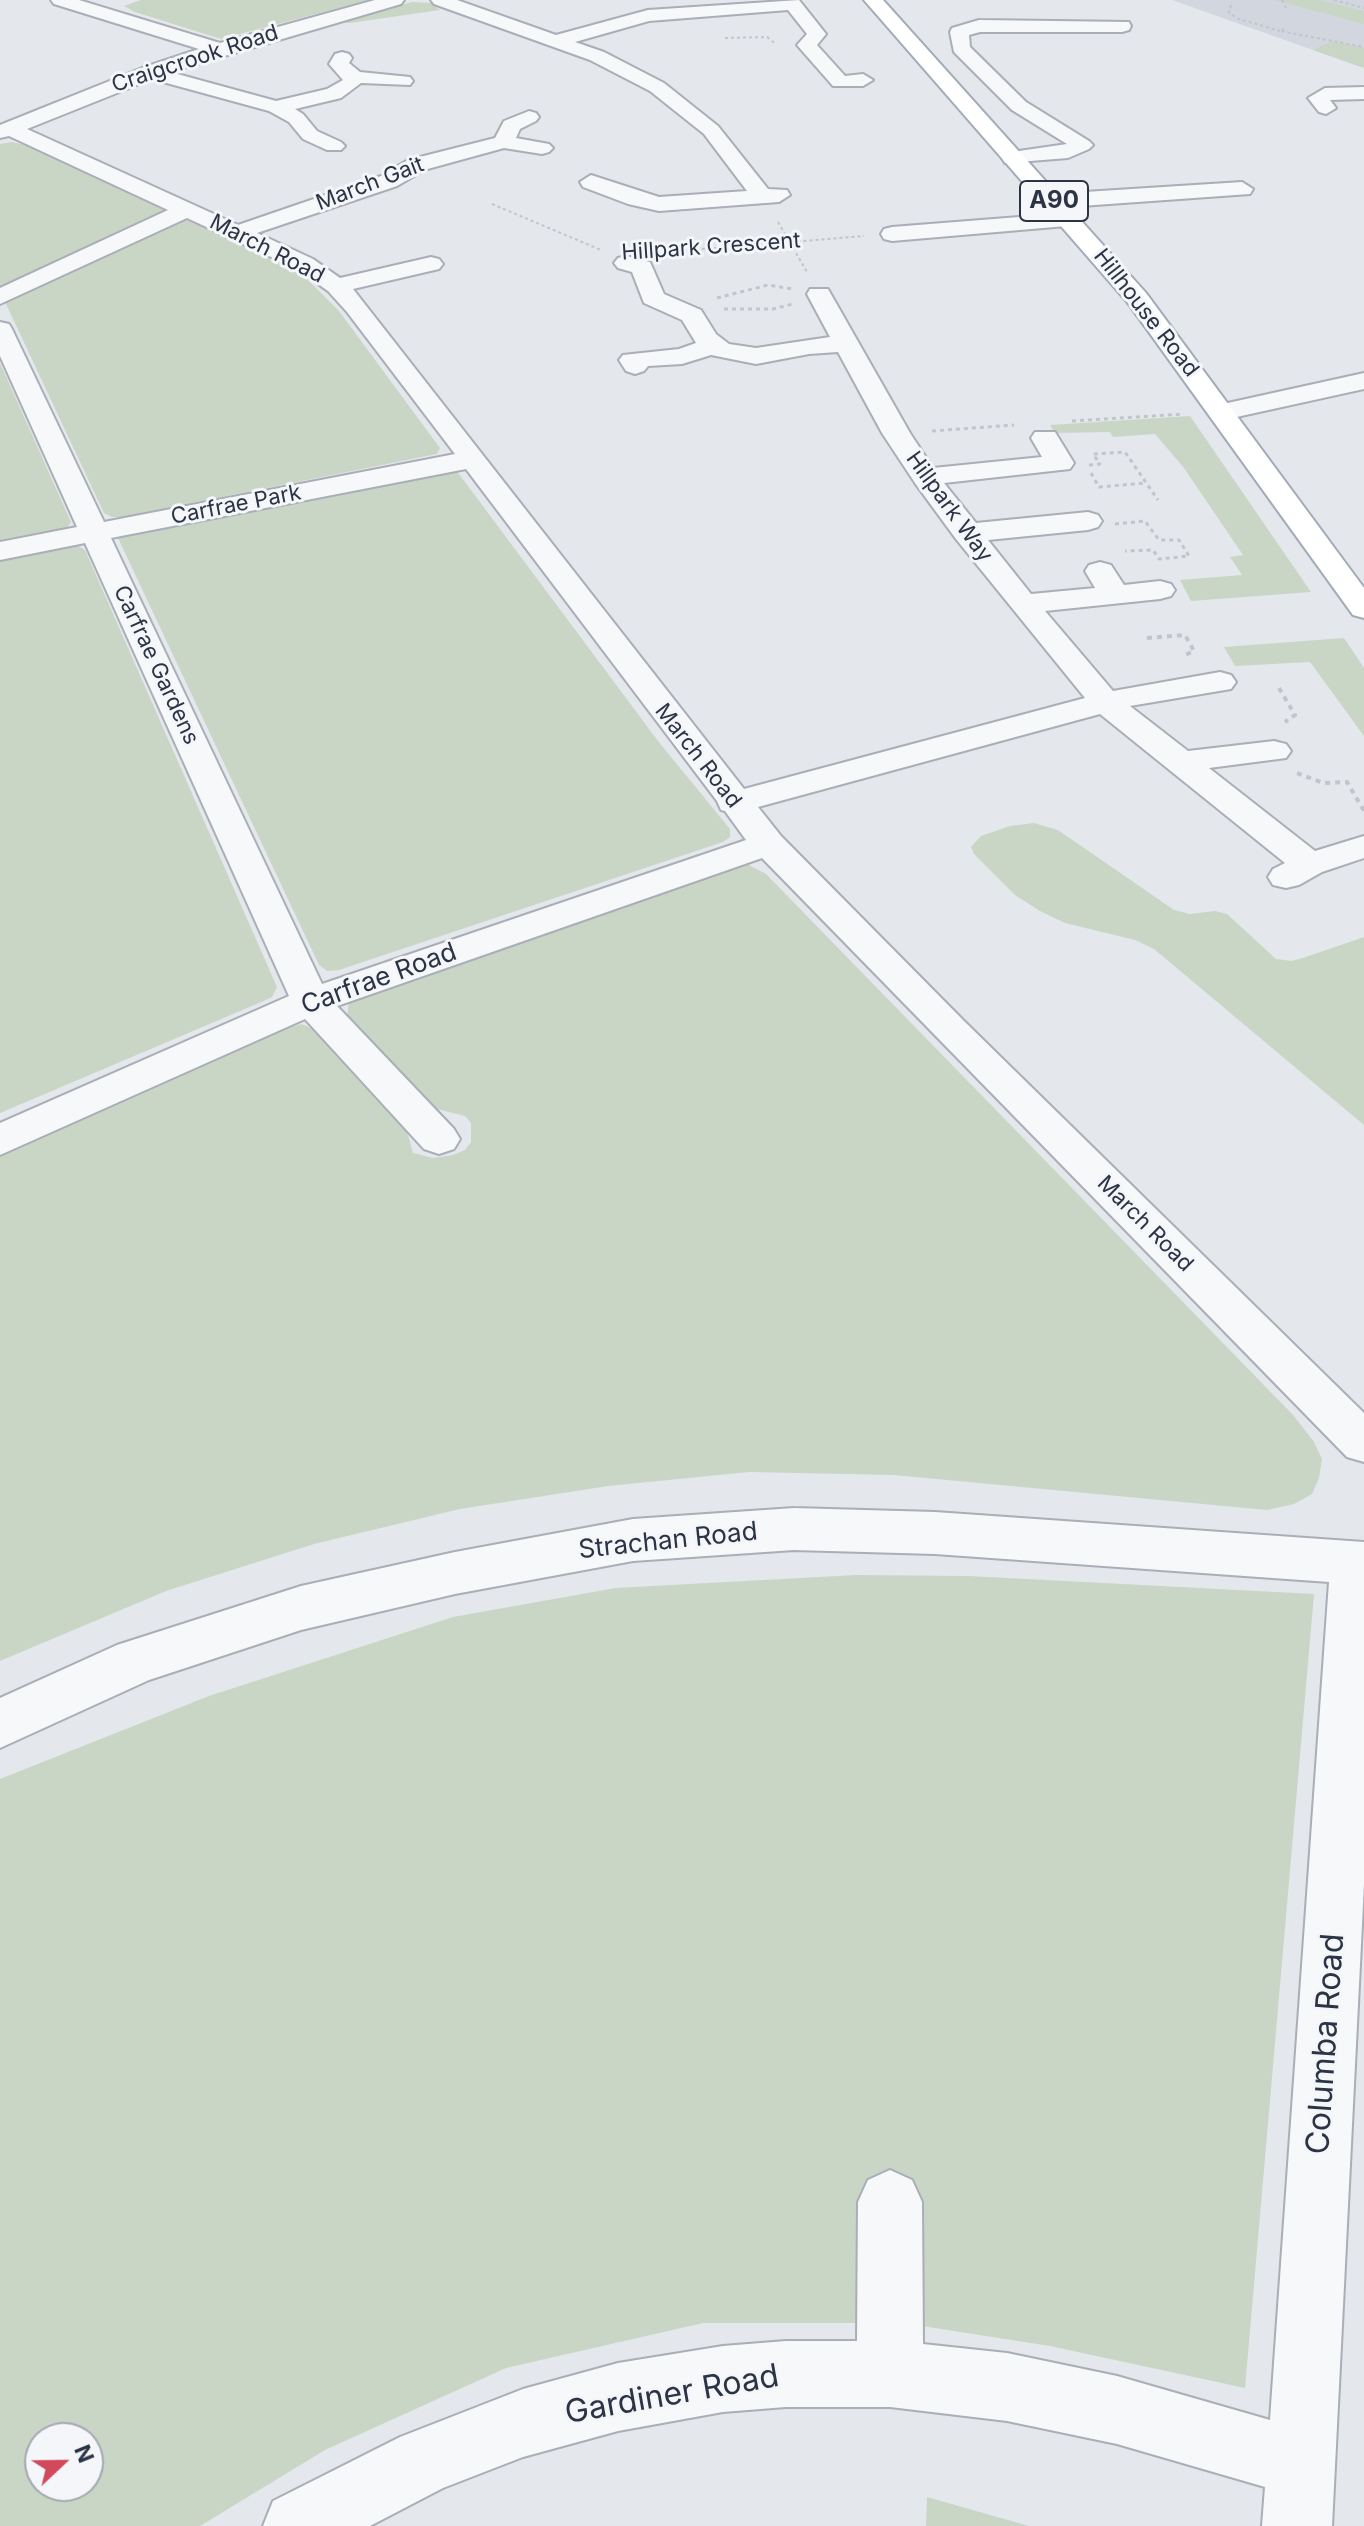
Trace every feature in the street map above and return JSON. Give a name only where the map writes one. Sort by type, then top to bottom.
[{"type":"main road","name":"Hillhouse Road","points":[[873,0],[1137,298],[1364,609]]},
{"type":"street","points":[[60,0],[218,49]]},
{"type":"street","points":[[90,9],[127,0]]},
{"type":"street","name":"Craigcrook Road","points":[[4,130],[149,72],[218,49],[395,0]]},
{"type":"street","points":[[463,8],[491,0]]},
{"type":"street","points":[[559,40],[676,6],[728,9],[791,2],[817,34],[807,45],[840,82],[863,80]]},
{"type":"street","name":"Hillpark Crescent","points":[[435,8],[463,8],[559,40],[617,65],[677,100],[718,138],[770,196]]},
{"type":"street","points":[[723,38],[720,35],[742,27],[728,9]]},
{"type":"street","points":[[357,25],[390,21]]},
{"type":"street","points":[[1013,158],[1068,152],[1082,145],[1019,106],[961,48],[959,32],[979,26],[1122,26]]},
{"type":"street","points":[[342,58],[339,64],[355,77],[403,81]]},
{"type":"street","points":[[149,72],[276,107],[296,118],[301,138],[334,146]]},
{"type":"street","points":[[276,107],[334,94],[351,84],[355,77]]},
{"type":"street","points":[[1364,93],[1325,94],[1318,98],[1316,108],[1364,107]]},
{"type":"street","points":[[504,142],[511,125],[529,117]]},
{"type":"street","name":"March Road","points":[[4,130],[238,232],[305,264],[336,286],[356,307],[733,803],[768,844],[1364,1443]]},
{"type":"street","name":"March Gait","points":[[238,232],[389,181],[416,165],[504,142],[542,148]]},
{"type":"street","name":"Hillpark Crescent","points":[[605,184],[659,204],[770,196]]},
{"type":"street","points":[[1053,201],[1242,189]]},
{"type":"street","points":[[0,297],[188,209]]},
{"type":"street","points":[[892,234],[1070,220]]},
{"type":"street","points":[[626,263],[642,267],[653,298],[692,315],[713,346],[731,354],[756,356],[809,346],[845,344]]},
{"type":"street","points":[[336,286],[431,264]]},
{"type":"street","name":"Hillpark Way","points":[[819,294],[896,433],[925,477],[966,533],[1106,703],[1181,764],[1297,870],[1364,847]]},
{"type":"street","name":"Carfrae Gardens","points":[[0,329],[311,1001],[439,1139]]},
{"type":"street","points":[[635,366],[632,360],[682,356],[713,346]]},
{"type":"street","points":[[1223,412],[1364,381]]},
{"type":"street","points":[[925,477],[984,473],[998,456],[1060,463],[1045,438]]},
{"type":"street","name":"Carfrae Park","points":[[0,551],[473,459]]},
{"type":"street","points":[[966,533],[1089,523]]},
{"type":"street","points":[[1023,604],[1107,583],[1160,590]]},
{"type":"street","points":[[733,803],[1106,703],[1194,676]]},
{"type":"street","points":[[1181,764],[1197,759],[1275,751]]},
{"type":"street","name":"Carfrae Road","points":[[0,1140],[311,1001],[768,844]]},
{"type":"street","name":"Strachan Road","points":[[0,1724],[135,1661],[301,1608],[455,1573],[633,1540],[794,1529],[935,1533],[1360,1562]]},
{"type":"street","name":"Columba Road","points":[[1298,2494],[1360,1562]]},
{"type":"street","points":[[890,2202],[890,2374]]},
{"type":"street","name":"Gardiner Road","points":[[298,2526],[424,2461],[523,2423],[605,2401],[723,2379],[786,2374],[890,2374],[952,2379],[1117,2410],[1298,2494]]},
{"type":"path","points":[[1282,0],[1286,8]]},
{"type":"path","points":[[1334,0],[1364,8]]},
{"type":"path","points":[[1231,5],[1229,13],[1239,19],[1364,47]]},
{"type":"path","points":[[723,38],[767,37],[785,56],[815,54]]},
{"type":"path","points":[[770,196],[790,242],[819,294]]},
{"type":"path","name":"Hillpark Crescent","points":[[492,204],[601,250]]},
{"type":"path","name":"Hillpark Crescent","points":[[657,253],[892,234]]},
{"type":"path","points":[[653,298],[717,298],[768,285],[819,294]]},
{"type":"path","points":[[697,321],[709,319],[714,310],[783,308],[819,294]]},
{"type":"path","points":[[1146,483],[1099,487],[1086,465],[1100,464],[1093,454],[1125,452],[1158,500]]},
{"type":"path","points":[[1145,521],[1159,540],[1179,540],[1189,556],[1159,559],[1153,550],[1123,551],[1089,523],[1145,521]]},
{"type":"path","points":[[1147,638],[1185,635],[1194,651],[1194,676]]},
{"type":"path","points":[[1279,688],[1295,715],[1275,751],[1323,783],[1347,782],[1364,811]]},
{"type":"shaded area","points":[[1172,0],[1364,0],[1364,68],[1313,50]]},
{"type":"green space","points":[[141,0],[369,0],[221,39],[124,6]]},
{"type":"green space","points":[[1274,0],[1319,0],[1364,11],[1364,24]]},
{"type":"green space","points":[[412,2],[431,3],[440,10],[338,22]]},
{"type":"green space","points":[[1332,41],[1364,48],[1364,68],[1313,50]]},
{"type":"green space","points":[[12,142],[26,145],[164,210],[0,287],[0,144]]},
{"type":"green space","points":[[180,220],[192,221],[303,275],[339,311],[440,448],[437,454],[122,517],[104,513],[6,304],[8,300]]},
{"type":"green space","points":[[0,363],[71,522],[67,528],[0,540]]},
{"type":"green space","points":[[1190,416],[1311,592],[1191,601],[1180,580],[1242,575],[1230,557],[1243,555],[1184,468],[1155,434],[1113,437],[1110,432],[1055,433],[1050,425]]},
{"type":"green space","points":[[456,470],[658,741],[730,829],[730,837],[723,842],[339,970],[327,971],[319,965],[118,538],[122,533]]},
{"type":"green space","points":[[75,544],[85,550],[277,987],[272,997],[266,1000],[0,1113],[0,558]]},
{"type":"green space","points":[[1344,638],[1364,668],[1364,736],[1310,662],[1235,666],[1224,647]]},
{"type":"green space","points":[[1034,823],[1058,830],[1174,910],[1190,914],[1215,911],[1227,914],[1276,959],[1291,961],[1303,958],[1364,937],[1364,1125],[1154,949],[1135,940],[1065,923],[1040,911],[1015,895],[974,854],[971,847],[981,836],[1010,826]]},
{"type":"green space","points":[[747,864],[766,874],[1294,1416],[1314,1442],[1322,1459],[1312,1494],[1294,1504],[1267,1510],[894,1475],[749,1472],[608,1486],[460,1509],[314,1544],[166,1591],[0,1661],[0,1156],[272,1033],[301,1024],[315,1029],[404,1121],[413,1153],[433,1158],[453,1155],[465,1150],[471,1142],[471,1123],[465,1116],[433,1108],[347,1016],[349,1003]]},
{"type":"green space","points":[[856,1575],[969,1576],[1314,1594],[1245,2388],[1050,2346],[903,2323],[703,2323],[506,2368],[325,2450],[200,2526],[0,2526],[0,1779],[209,1696],[453,1617],[616,1588]]},
{"type":"green space","points":[[927,2497],[1029,2526],[926,2526]]}]
